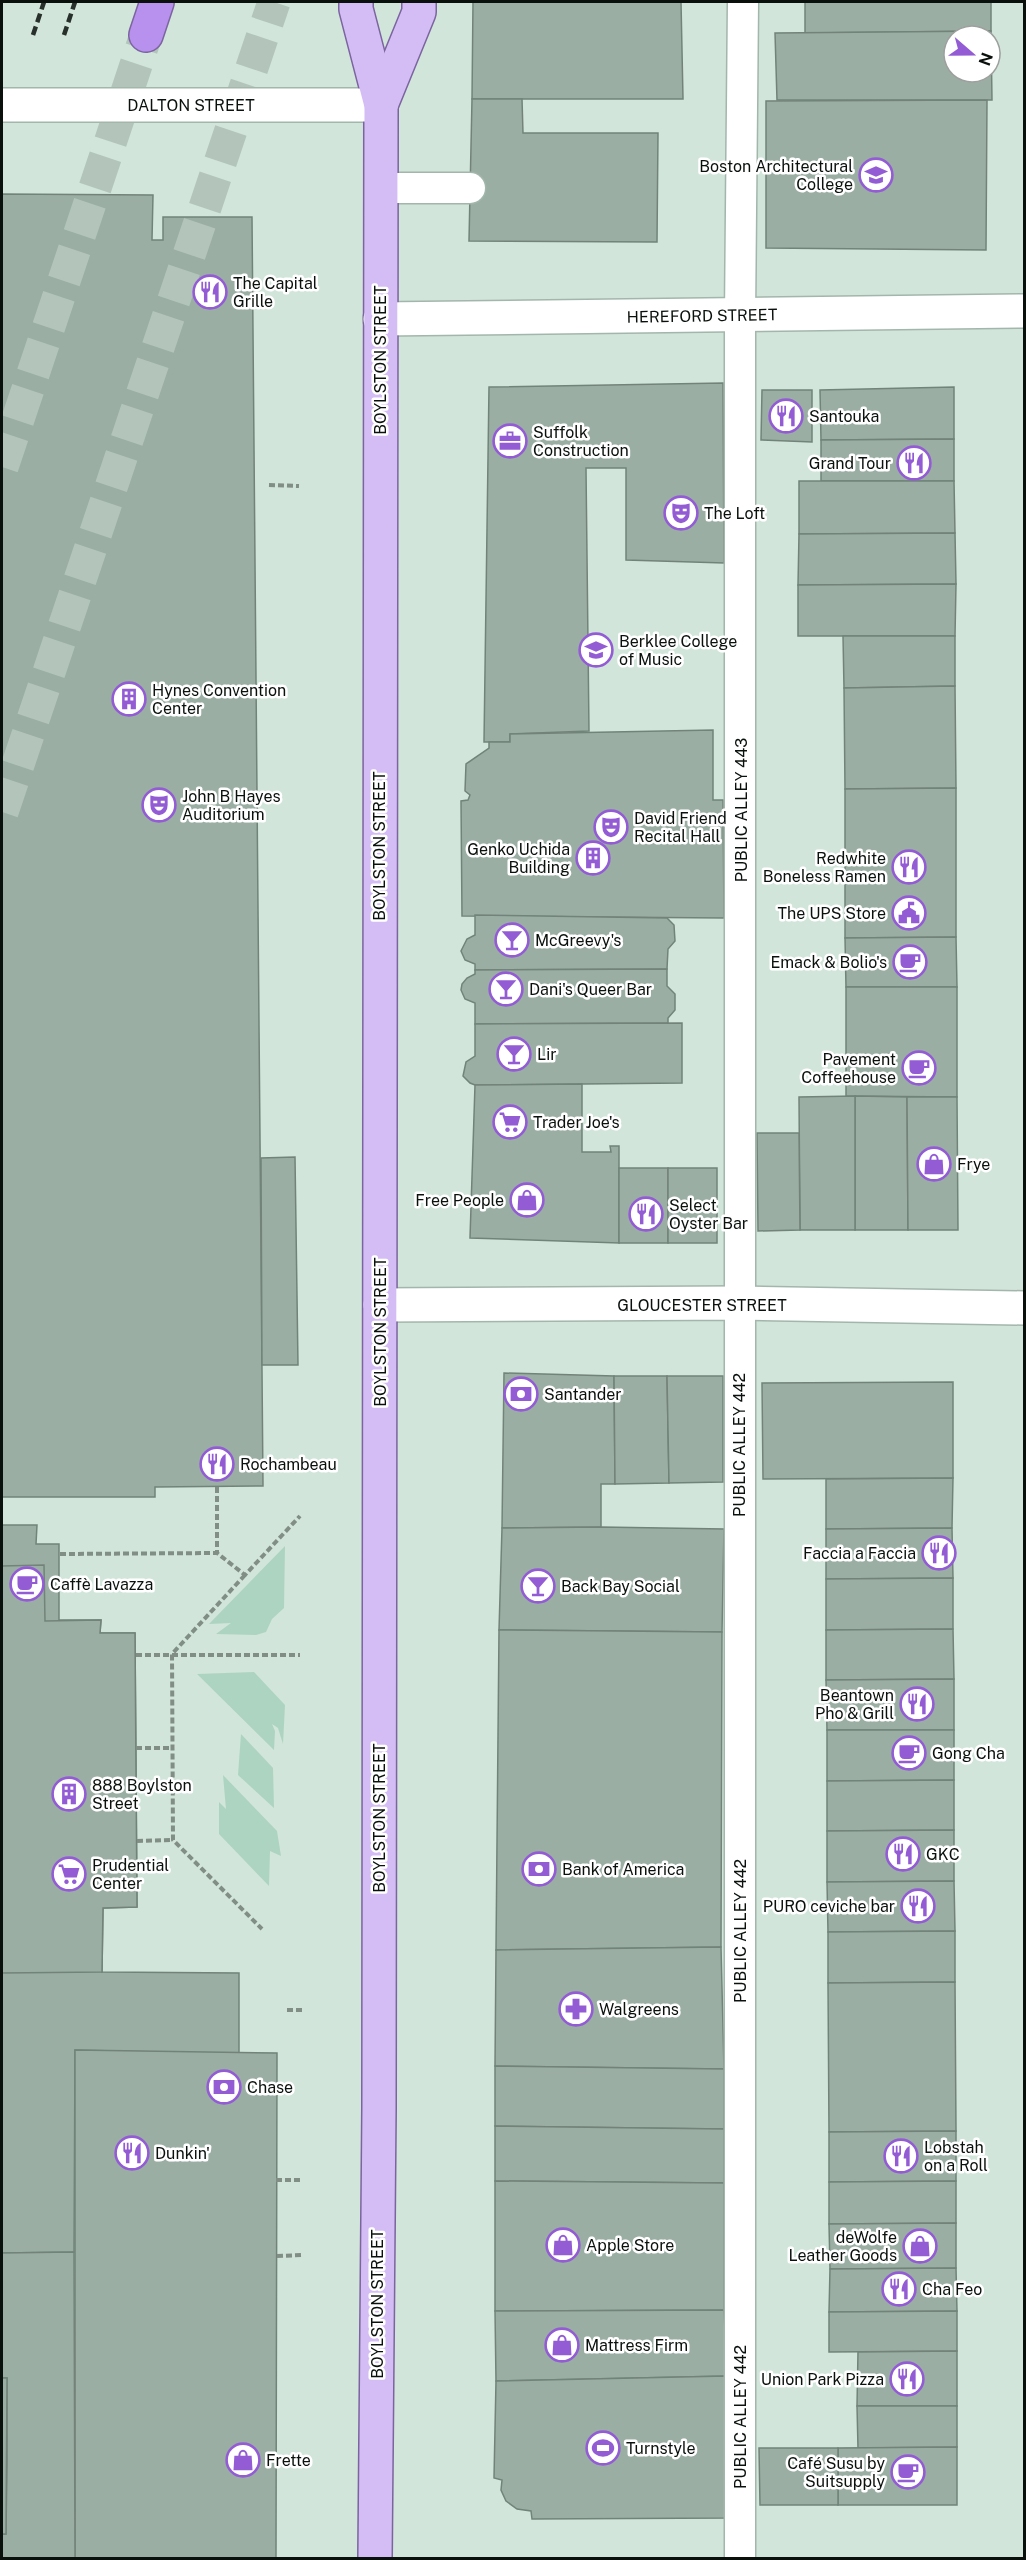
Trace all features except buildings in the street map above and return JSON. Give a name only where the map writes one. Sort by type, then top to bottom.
[{"type":"highway","points":[[146,35],[157,2]]},
{"type":"main road","name":"BOYLSTON STREET","points":[[356,2],[381,105],[380,1305],[375,2559]]},
{"type":"main road","name":"BOYLSTON STREET","points":[[381,105],[419,12],[419,2]]},
{"type":"main road","name":"DALTON STREET","points":[[2,105],[381,105]]},
{"type":"main road","name":"HEREFORD STREET","points":[[380,320],[1024,311]]},
{"type":"main road","name":"GLOUCESTER STREET","points":[[380,1305],[740,1304],[1024,1308]]},
{"type":"lane","name":"PUBLIC ALLEY 443","points":[[740,1304],[740,316],[743,2]]},
{"type":"lane","points":[[381,188],[470,188]]},
{"type":"lane","name":"PUBLIC ALLEY 442","points":[[740,1304],[740,2559]]},
{"type":"path","points":[[269,485],[299,486]]},
{"type":"path","points":[[217,1487],[218,1553]]},
{"type":"path","points":[[262,1929],[173,1840],[172,1654],[300,1516]]},
{"type":"path","points":[[60,1554],[218,1553],[245,1575]]},
{"type":"path","points":[[135,1655],[300,1655]]},
{"type":"path","points":[[136,1748],[172,1748]]},
{"type":"path","points":[[136,1841],[173,1840]]},
{"type":"path","points":[[287,2010],[303,2010]]},
{"type":"path","points":[[276,2180],[303,2180]]},
{"type":"path","points":[[277,2256],[303,2255]]},
{"type":"green space","points":[[285,1546],[284,1608],[272,1619],[266,1632],[256,1635],[216,1634],[231,1623],[209,1624]]},
{"type":"green space","points":[[254,1672],[285,1705],[283,1744],[278,1728],[272,1724],[275,1731],[274,1750],[197,1674]]},
{"type":"green space","points":[[241,1734],[273,1768],[274,1808],[238,1775]]},
{"type":"green space","points":[[223,1775],[277,1831],[281,1856],[270,1851],[269,1886],[219,1834],[219,1802],[226,1809]]},
{"type":"tunnel","points":[[2,812],[274,2]]},
{"type":"tunnel","points":[[2,467],[146,35]]},
{"type":"railway","points":[[33,35],[44,2]]},
{"type":"railway","points":[[64,35],[75,2]]},
{"type":"place","name":"Boston Architectural College","points":[[876,175]]},
{"type":"place","name":"The Capital Grille","points":[[210,292]]},
{"type":"place","name":"Santouka","points":[[786,416]]},
{"type":"place","name":"Suffolk Construction","points":[[510,441]]},
{"type":"place","name":"Grand Tour","points":[[914,463]]},
{"type":"place","name":"The Loft","points":[[681,513]]},
{"type":"place","name":"Berklee College of Music","points":[[596,650]]},
{"type":"place","name":"Hynes Convention Center","points":[[129,699]]},
{"type":"place","name":"John B Hayes Auditorium","points":[[159,805]]},
{"type":"place","name":"David Friend Recital Hall","points":[[611,827]]},
{"type":"place","name":"Genko Uchida Building","points":[[593,858]]},
{"type":"place","name":"Redwhite Boneless Ramen","points":[[909,867]]},
{"type":"place","name":"The UPS Store","points":[[909,913]]},
{"type":"place","name":"McGreevy's","points":[[512,940]]},
{"type":"place","name":"Emack & Bolio's","points":[[910,962]]},
{"type":"place","name":"Dani's Queer Bar","points":[[506,989]]},
{"type":"place","name":"Lir","points":[[514,1054]]},
{"type":"place","name":"Pavement Coffeehouse","points":[[919,1068]]},
{"type":"place","name":"Trader Joe's","points":[[510,1122]]},
{"type":"place","name":"Frye","points":[[934,1164]]},
{"type":"place","name":"Free People","points":[[527,1200]]},
{"type":"place","name":"Select Oyster Bar","points":[[646,1214]]},
{"type":"place","name":"Santander","points":[[521,1394]]},
{"type":"place","name":"Rochambeau","points":[[217,1464]]},
{"type":"place","name":"Faccia a Faccia","points":[[939,1553]]},
{"type":"place","name":"Caffè Lavazza","points":[[27,1584]]},
{"type":"place","name":"Back Bay Social","points":[[538,1586]]},
{"type":"place","name":"Beantown Pho & Grill","points":[[917,1704]]},
{"type":"place","name":"Gong Cha","points":[[909,1753]]},
{"type":"place","name":"888 Boylston Street","points":[[69,1794]]},
{"type":"place","name":"GKC","points":[[903,1854]]},
{"type":"place","name":"Bank of America","points":[[539,1869]]},
{"type":"place","name":"Prudential Center","points":[[69,1874]]},
{"type":"place","name":"PURO ceviche bar","points":[[918,1906]]},
{"type":"place","name":"Walgreens","points":[[576,2009]]},
{"type":"place","name":"Chase","points":[[224,2087]]},
{"type":"place","name":"Dunkin'","points":[[132,2153]]},
{"type":"place","name":"Lobstah on a Roll","points":[[901,2156]]},
{"type":"place","name":"Apple Store","points":[[563,2245]]},
{"type":"place","name":"deWolfe Leather Goods","points":[[920,2246]]},
{"type":"place","name":"Cha Feo","points":[[899,2289]]},
{"type":"place","name":"Mattress Firm","points":[[562,2345]]},
{"type":"place","name":"Union Park Pizza","points":[[907,2379]]},
{"type":"place","name":"Turnstyle","points":[[603,2448]]},
{"type":"place","name":"Frette","points":[[243,2460]]},
{"type":"place","name":"Café Susu by Suitsupply","points":[[908,2472]]}]
